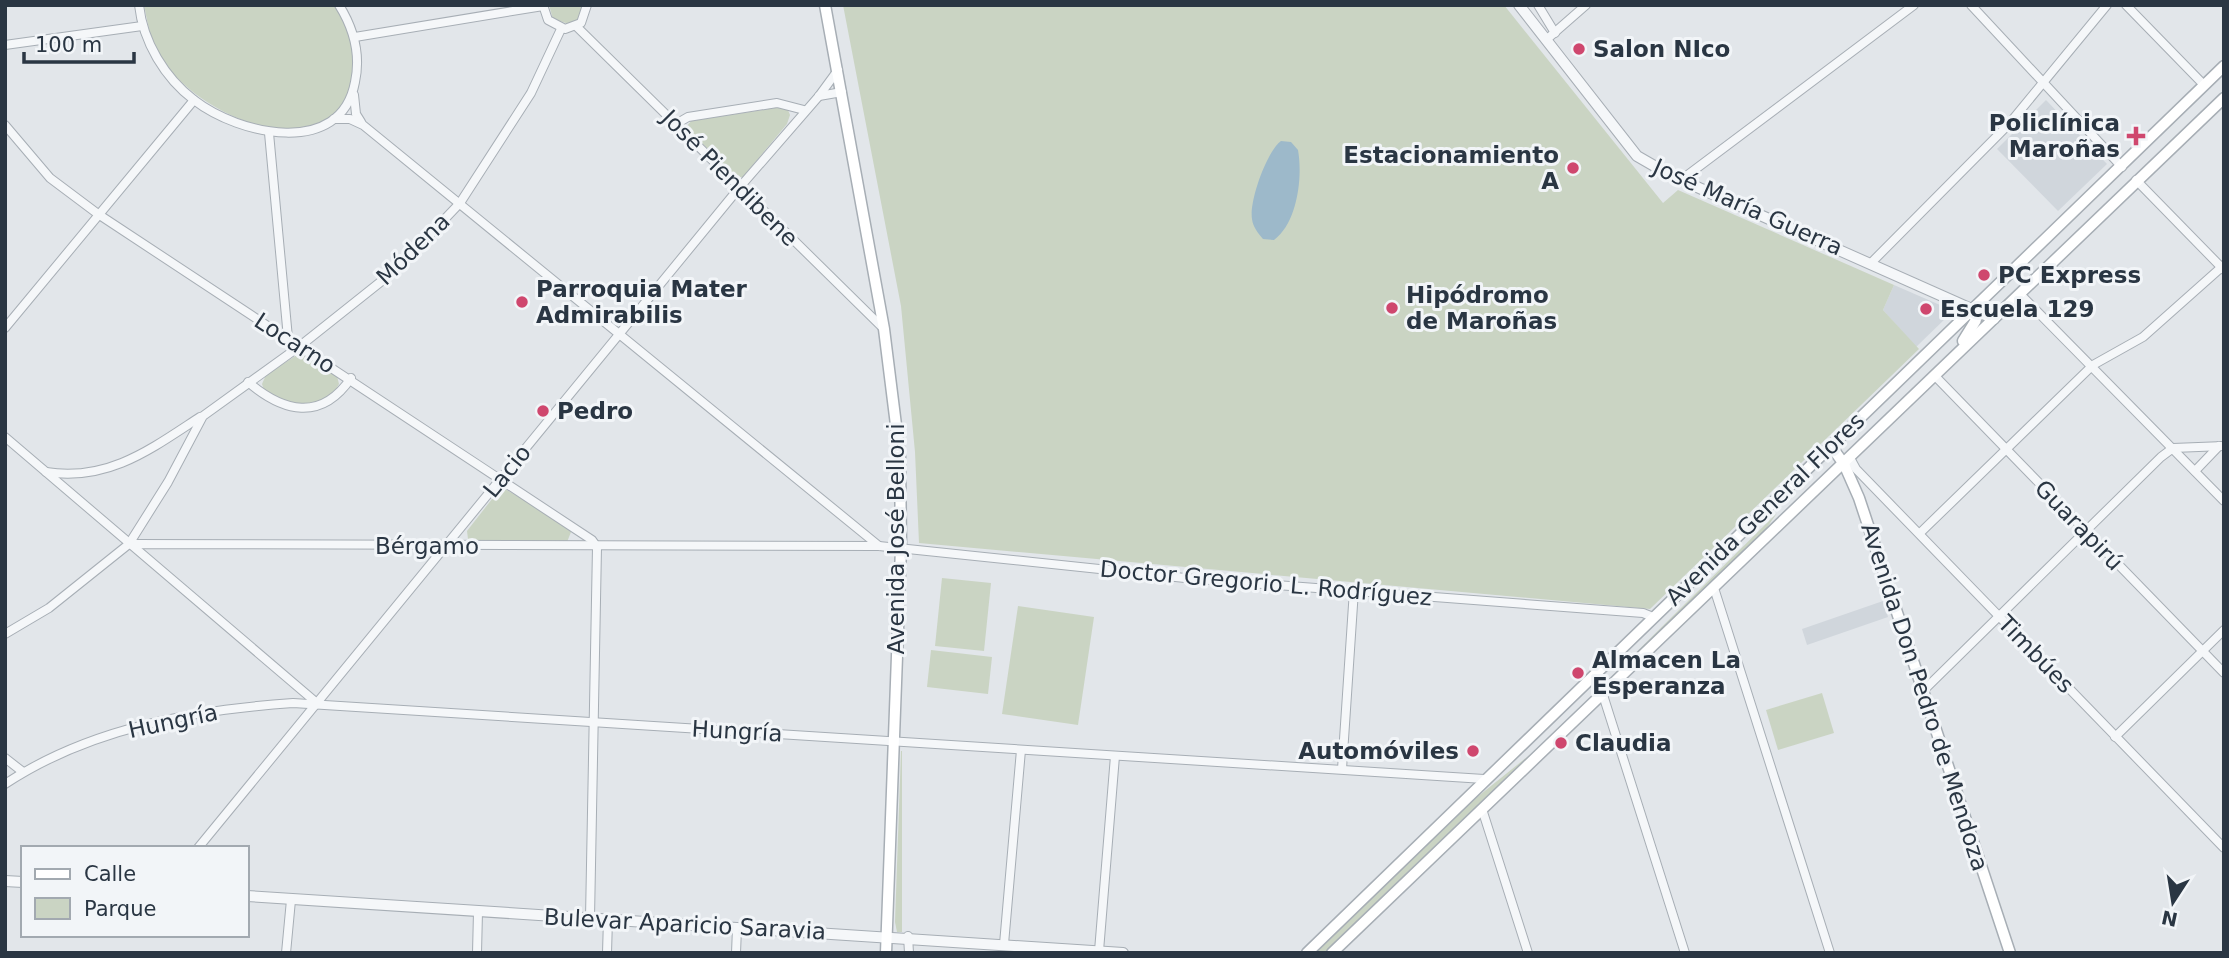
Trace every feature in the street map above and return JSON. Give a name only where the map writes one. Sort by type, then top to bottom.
[{"type":"main road","name":"Avenida José Belloni","points":[[825,5],[884,329],[900,457],[901,548],[886,953]]},
{"type":"main road","name":"Avenida General Flores","points":[[1307,953],[1653,617],[1834,450],[1869,408],[2224,66]]},
{"type":"main road","name":"Avenida General Flores","points":[[1332,953],[2224,98]]},
{"type":"main road","points":[[1936,376],[1942,363],[1972,331],[1976,319],[1971,309]]},
{"type":"main road","name":"Avenida Don Pedro de Mendoza","points":[[1834,450],[1847,461],[2010,953]]},
{"type":"street","points":[[139,5],[142,26],[164,68],[194,100],[230,121],[269,133],[310,130],[334,119],[345,110],[354,90]]},
{"type":"street","points":[[339,5],[355,37],[356,114],[363,125]]},
{"type":"street","points":[[355,37],[543,5],[548,20],[561,29],[576,26],[584,19],[587,5]]},
{"type":"street","name":"José María Guerra","points":[[1519,5],[1551,37],[1637,156],[1681,180],[1994,319]]},
{"type":"street","name":"José María Guerra","points":[[1538,5],[1551,37]]},
{"type":"street","points":[[1551,37],[1586,5]]},
{"type":"street","points":[[1681,180],[1914,5]]},
{"type":"street","points":[[1972,5],[2122,167]]},
{"type":"street","points":[[1871,263],[2009,124],[2107,5]]},
{"type":"street","points":[[2126,5],[2204,85]]},
{"type":"street","points":[[5,45],[142,26]]},
{"type":"street","name":"José Piendibene","points":[[576,26],[884,329]]},
{"type":"street","name":"Módena","points":[[45,472],[91,473],[115,468],[140,456],[203,416],[300,346],[398,268],[460,203],[531,93],[561,29]]},
{"type":"street","name":"Lacio","points":[[200,846],[739,188],[804,110],[819,96],[838,69]]},
{"type":"street","points":[[819,96],[842,92]]},
{"type":"street","points":[[5,328],[194,100]]},
{"type":"street","points":[[676,124],[688,117],[777,103],[804,110]]},
{"type":"street","points":[[334,119],[350,119],[363,125],[622,333],[879,546]]},
{"type":"street","name":"Locarno","points":[[5,125],[50,178],[98,214],[501,478],[592,540],[597,547]]},
{"type":"street","points":[[269,133],[288,338]]},
{"type":"street","points":[[1920,533],[2093,365],[2143,337],[2223,268],[2136,180]]},
{"type":"street","points":[[2020,295],[2093,365],[2224,501]]},
{"type":"street","name":"Guarapirú","points":[[1936,376],[2084,532],[2224,673]]},
{"type":"street","points":[[248,382],[276,402],[304,408],[330,399],[351,378]]},
{"type":"street","name":"Módena","points":[[129,544],[168,482],[203,416]]},
{"type":"street","points":[[5,437],[318,704]]},
{"type":"street","points":[[1923,691],[2173,448],[2222,445]]},
{"type":"street","points":[[2195,471],[2222,445]]},
{"type":"street","name":"Timbúes","points":[[1847,461],[2224,848]]},
{"type":"street","points":[[5,634],[49,608],[129,544]]},
{"type":"street","name":"Bérgamo","points":[[129,544],[879,546]]},
{"type":"street","name":"Doctor Gregorio L. Rodríguez","points":[[879,546],[1185,578],[1643,613],[1653,617]]},
{"type":"street","points":[[590,918],[597,547]]},
{"type":"street","points":[[1714,588],[1830,953]]},
{"type":"street","points":[[1342,769],[1354,590]]},
{"type":"street","points":[[2115,737],[2224,630]]},
{"type":"street","points":[[1603,695],[1685,953]]},
{"type":"street","name":"Hungría","points":[[5,784],[23,772],[83,745],[169,718],[242,706],[318,704],[1484,779]]},
{"type":"street","points":[[1004,944],[1021,750]]},
{"type":"street","points":[[1099,951],[1115,756]]},
{"type":"street","points":[[5,758],[23,772]]},
{"type":"street","points":[[1482,809],[1528,953]]},
{"type":"street","name":"Bulevar Aparicio Saravia","points":[[248,896],[737,928],[908,936],[1123,953]]},
{"type":"street","points":[[286,953],[291,900]]},
{"type":"street","points":[[477,953],[478,912]]},
{"type":"street","points":[[607,953],[608,919]]},
{"type":"street","points":[[736,953],[737,928]]},
{"type":"street","points":[[908,936],[909,953]]},
{"type":"shaded area","points":[[2046,100],[2107,164],[2058,211],[1997,149]]},
{"type":"shaded area","points":[[1894,285],[1940,305],[1948,316],[1916,347],[1883,310]]},
{"type":"shaded area","points":[[1883,601],[1888,617],[1807,645],[1802,629]]},
{"type":"green space","points":[[144,5],[336,5],[345,23],[353,52],[352,82],[340,111],[318,127],[289,131],[257,125],[225,112],[195,94],[171,71],[155,47]]},
{"type":"green space","points":[[549,5],[584,5],[580,19],[569,24],[553,19]]},
{"type":"green space","name":"Hipódromo de Maroñas","points":[[843,5],[1504,5],[1663,203],[1678,190],[1894,285],[1883,310],[1919,349],[1650,609],[919,543],[915,452],[901,306]]},
{"type":"green space","points":[[781,107],[788,110],[790,115],[787,124],[743,177],[735,177],[686,127],[691,121]]},
{"type":"green space","points":[[300,353],[337,376],[339,384],[324,400],[304,404],[283,399],[264,390],[262,384],[266,375]]},
{"type":"green space","points":[[505,489],[567,525],[571,532],[567,542],[468,539],[467,531],[499,490]]},
{"type":"green space","points":[[1777,513],[1759,539],[1589,699]]},
{"type":"green space","points":[[942,578],[991,583],[984,651],[935,646]]},
{"type":"green space","points":[[1018,606],[1094,617],[1078,725],[1002,714]]},
{"type":"green space","points":[[931,650],[992,657],[988,694],[927,687]]},
{"type":"green space","points":[[1822,693],[1834,733],[1778,750],[1766,710]]},
{"type":"green space","points":[[1584,703],[1586,706],[1325,953],[1316,953],[1471,802],[1537,749]]},
{"type":"green space","points":[[901,751],[902,932],[897,932],[895,922]]},
{"type":"water","points":[[1281,141],[1291,142],[1298,150],[1299,186],[1293,211],[1282,232],[1274,240],[1263,239],[1253,222],[1253,201],[1265,165]]},
{"type":"place","name":"Salon NIco","points":[[1579,49]]},
{"type":"place","name":"Policlínica Maroñas","points":[[2136,136]]},
{"type":"place","name":"Estacionamiento A","points":[[1573,168]]},
{"type":"place","name":"PC Express","points":[[1984,275]]},
{"type":"place","name":"Parroquia Mater Admirabilis","points":[[522,302]]},
{"type":"place","name":"Hipódromo de Maroñas","points":[[1392,308]]},
{"type":"place","name":"Escuela 129","points":[[1926,309]]},
{"type":"place","name":"Pedro","points":[[543,411]]},
{"type":"place","name":"Almacen La Esperanza","points":[[1578,673]]},
{"type":"place","name":"Claudia","points":[[1561,743]]},
{"type":"place","name":"Automóviles","points":[[1473,751]]}]
